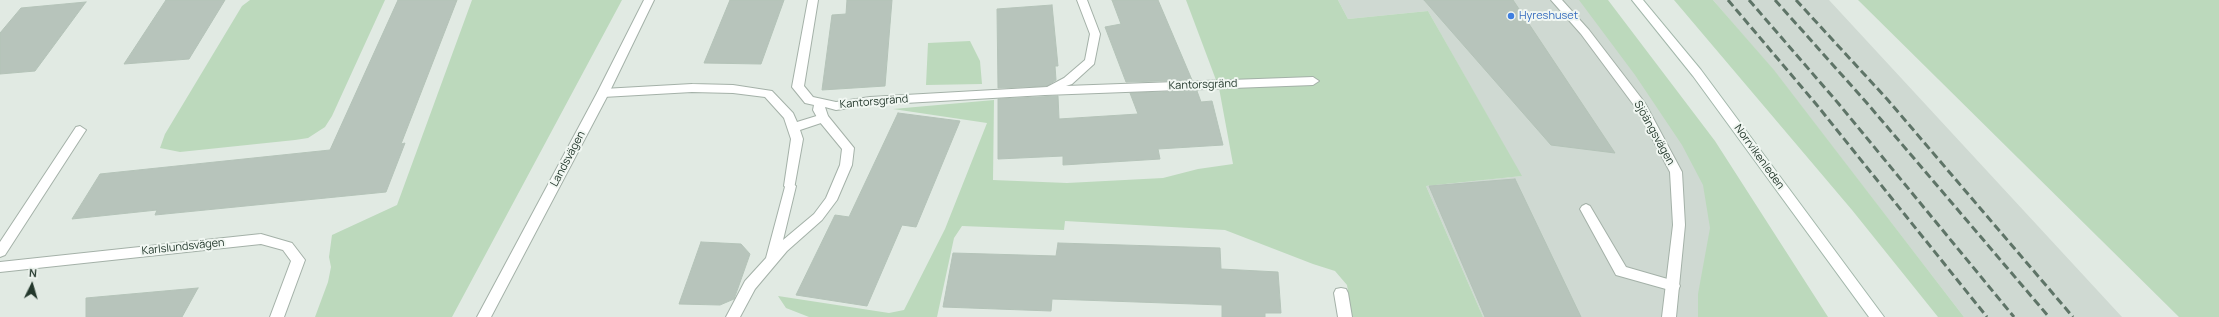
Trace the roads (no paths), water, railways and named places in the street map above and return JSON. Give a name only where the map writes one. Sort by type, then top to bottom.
[{"type":"street","name":"Landsvägen","points":[[484,317],[603,93],[649,0]]},
{"type":"street","name":"Kantorsgränd","points":[[813,0],[798,87],[809,100],[836,106],[870,101],[1045,91],[1313,81]]},
{"type":"street","name":"Kantorsgränd","points":[[1045,91],[1068,81],[1090,61],[1095,34],[1082,0]]},
{"type":"street","name":"Sjöängsvägen","points":[[1556,0],[1585,32],[1641,106],[1676,172],[1679,225],[1669,317]]},
{"type":"street","name":"Norrvikenleden","points":[[1637,0],[1697,73],[1877,317]]},
{"type":"street","points":[[603,93],[692,88],[733,89],[768,94],[789,116],[797,139],[790,186],[771,261]]},
{"type":"street","points":[[736,316],[750,285],[782,248],[818,216],[832,200],[846,165],[848,148],[830,129],[819,110],[820,102]]},
{"type":"street","points":[[793,128],[824,118]]},
{"type":"street","points":[[0,252],[80,130]]},
{"type":"street","points":[[1586,209],[1621,271],[1673,286]]},
{"type":"street","name":"Karlslundsvägen","points":[[0,267],[261,239],[287,246],[298,260],[277,317]]},
{"type":"street","points":[[1342,293],[1345,317]]},
{"type":"railway","points":[[1728,0],[1816,104],[1987,317]]},
{"type":"railway","points":[[1749,0],[1838,103],[2014,317]]},
{"type":"railway","points":[[1775,0],[1866,102],[2049,317]]},
{"type":"railway","points":[[1796,0],[1887,99],[2073,317]]},
{"type":"place","name":"Hyreshuset","points":[[1511,16]]}]
